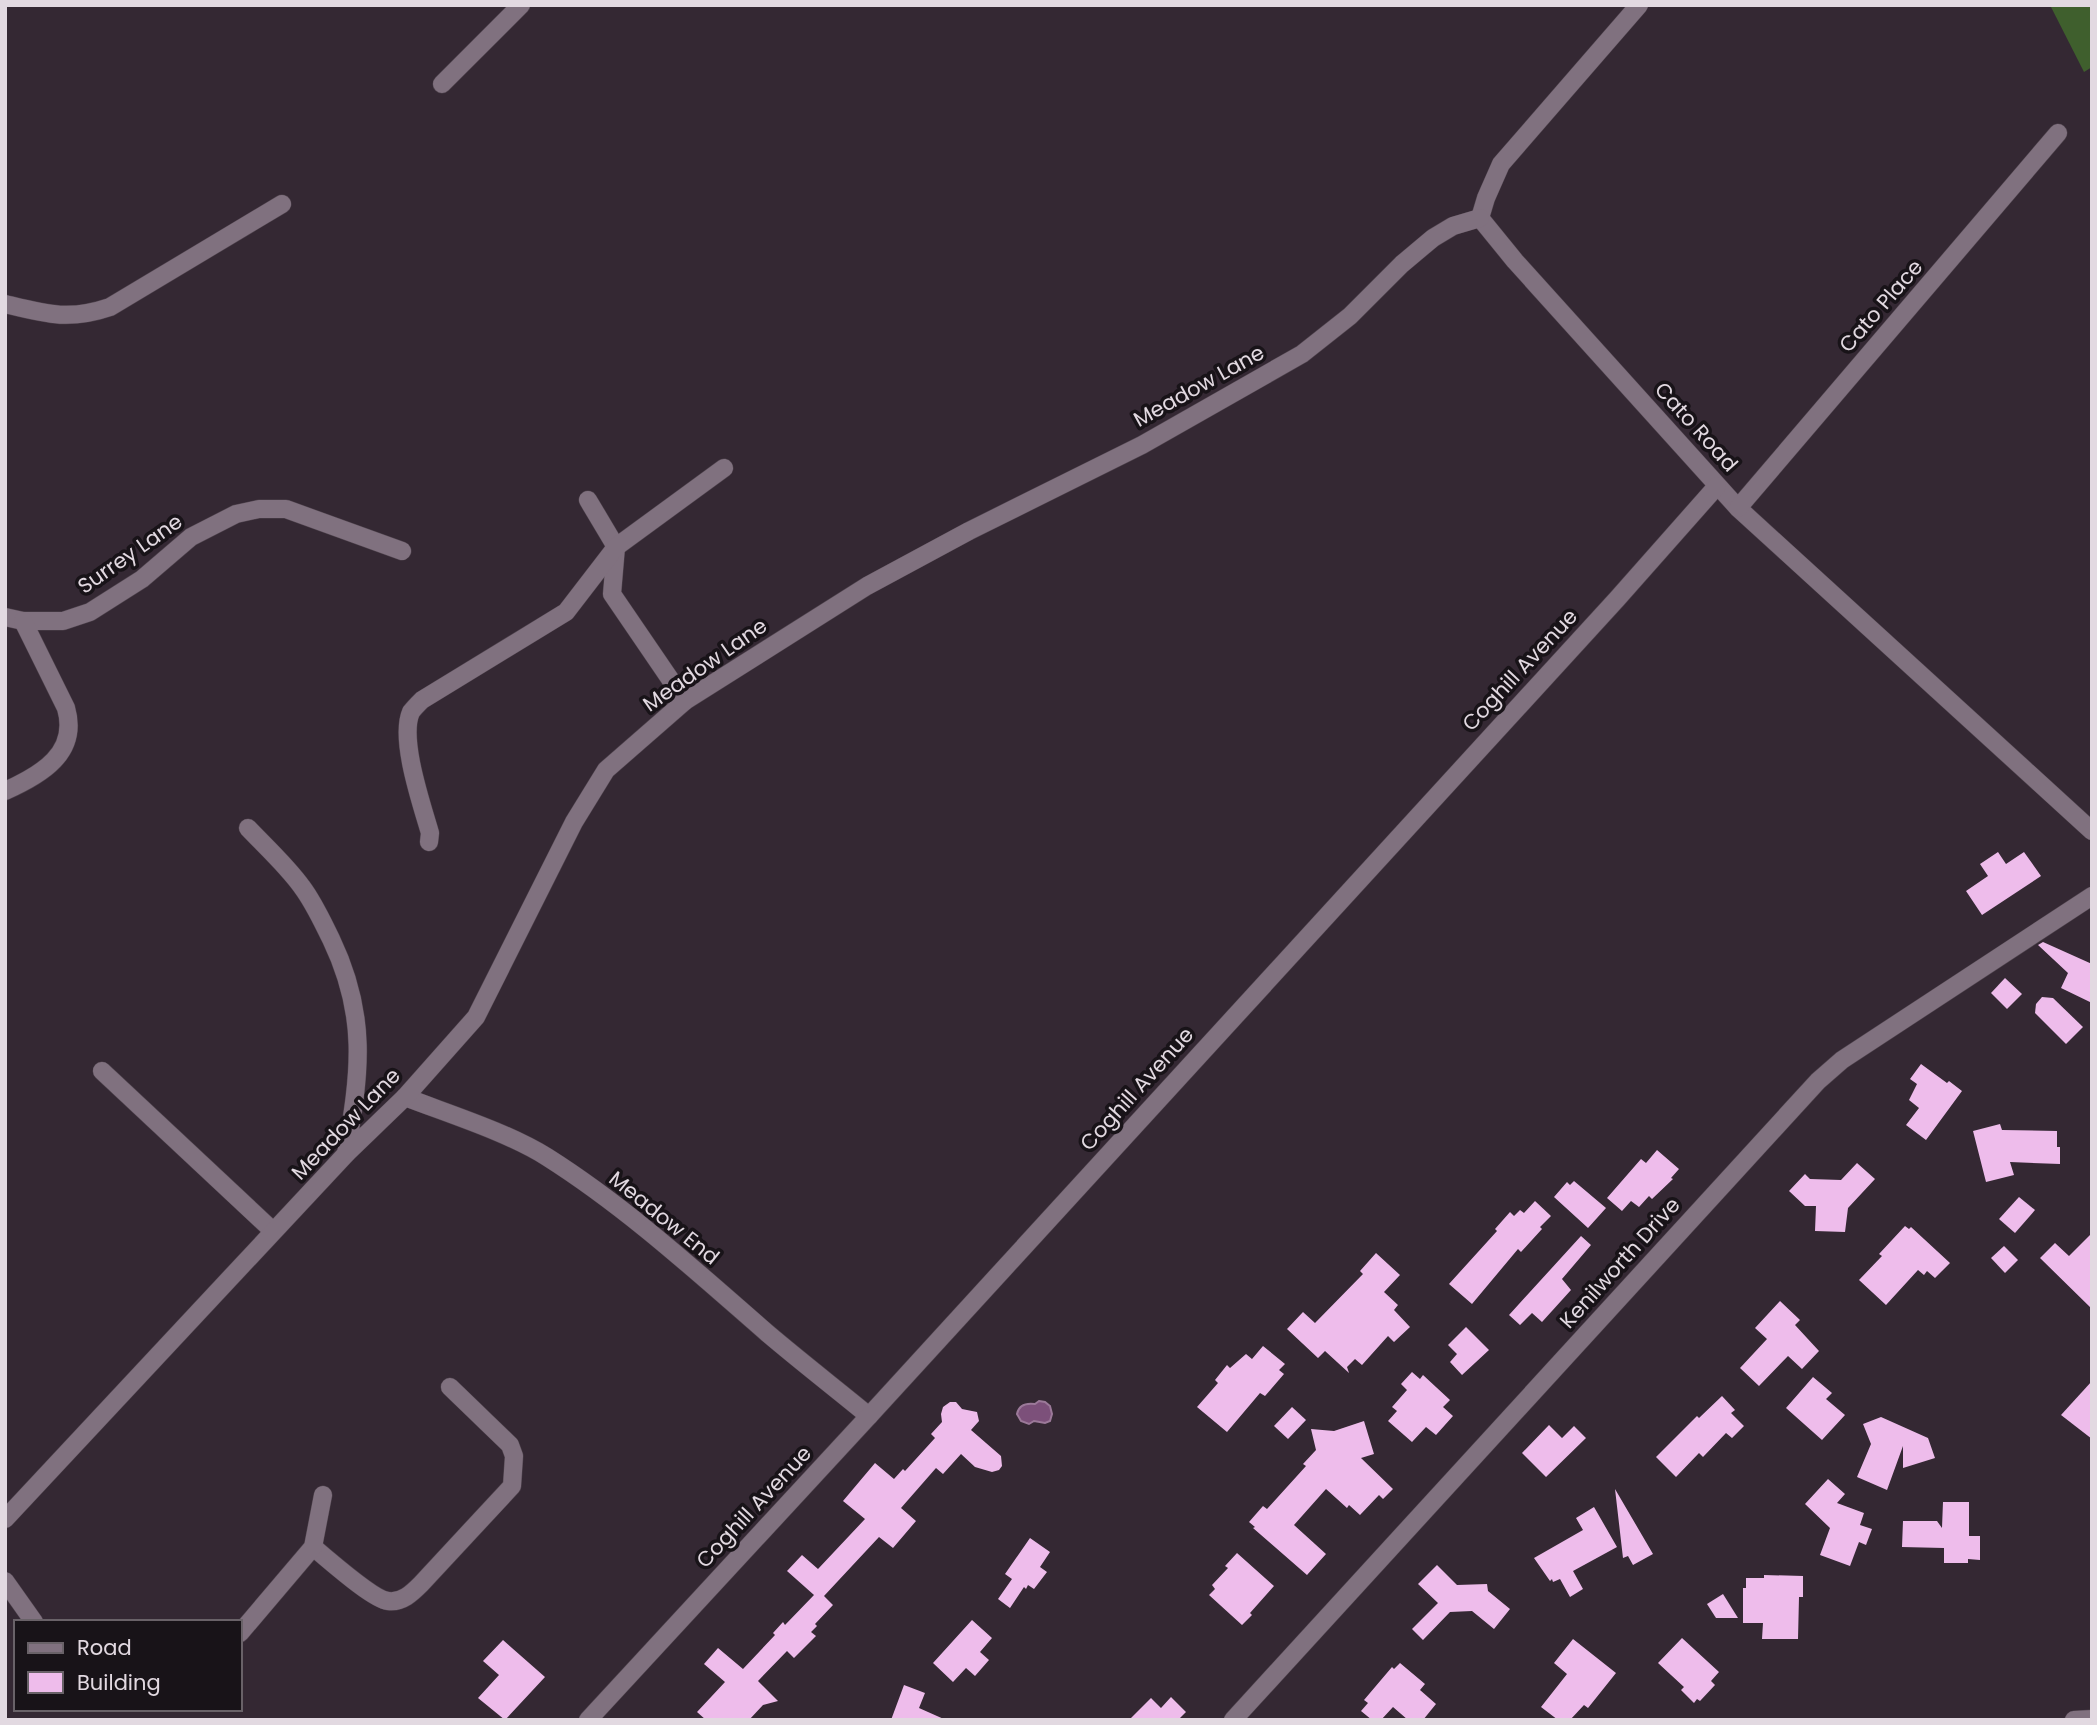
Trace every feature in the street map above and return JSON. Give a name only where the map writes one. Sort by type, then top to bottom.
[{"type":"street","points":[[442,84],[521,5]]},
{"type":"street","points":[[1480,218],[1502,164],[1639,5]]},
{"type":"street","name":"Cato Place","points":[[1738,508],[2059,133]]},
{"type":"street","points":[[5,304],[57,315],[86,315],[110,307],[282,204]]},
{"type":"street","name":"Cato Road","points":[[1480,218],[1515,261],[1738,508],[2092,831]]},
{"type":"street","name":"Meadow Lane","points":[[5,1519],[273,1231],[405,1097],[476,1017],[574,822],[606,771],[685,701],[867,586],[969,531],[1142,445],[1302,354],[1350,316],[1402,264],[1433,238],[1453,226],[1480,218]]},
{"type":"street","points":[[429,842],[430,833],[410,760],[408,727],[411,712],[422,699],[566,612],[616,547],[724,468]]},
{"type":"street","name":"Coghill Avenue","points":[[588,1720],[1617,599],[1717,486]]},
{"type":"street","points":[[588,500],[616,547],[612,594],[685,701]]},
{"type":"street","name":"Surrey Lane","points":[[14,619],[63,621],[90,612],[142,579],[191,537],[236,514],[259,509],[286,509],[402,551]]},
{"type":"street","points":[[5,791],[33,779],[53,762],[69,739],[70,721],[66,708],[14,619]]},
{"type":"street","points":[[248,828],[302,886],[319,913],[346,969],[357,1019],[358,1065],[346,1154]]},
{"type":"street","name":"Kenilworth Drive","points":[[1233,1720],[1818,1081],[1842,1060],[2092,896]]},
{"type":"street","points":[[102,1071],[273,1231]]},
{"type":"street","name":"Meadow End","points":[[405,1097],[481,1126],[544,1156],[583,1182],[661,1241],[769,1335],[869,1416]]},
{"type":"street","points":[[313,1547],[375,1596],[389,1602],[405,1599],[512,1486],[514,1456],[510,1446],[450,1387]]},
{"type":"street","points":[[242,1631],[313,1547],[323,1494]]},
{"type":"street","points":[[5,1581],[33,1620]]},
{"type":"street","points":[[2074,1720],[2092,1719]]},
{"type":"green space","points":[[2050,5],[2092,5],[2092,67],[2084,72]]},
{"type":"shaded area","points":[[1039,1401],[1050,1406],[1050,1421],[1034,1421],[1029,1424],[1021,1421],[1017,1414],[1020,1408]]},
{"type":"building","points":[[1998,852],[2006,864],[2024,852],[2041,876],[1982,915],[1966,891],[1988,876],[1980,864]]},
{"type":"building","points":[[2043,942],[2092,964],[2092,1003],[2061,988],[2068,973],[2038,945]]},
{"type":"building","points":[[2005,978],[2022,994],[2007,1009],[1991,993]]},
{"type":"building","points":[[2042,997],[2053,998],[2083,1027],[2066,1044],[2035,1013],[2036,1004]]},
{"type":"building","points":[[1921,1064],[1962,1091],[1926,1140],[1906,1125],[1919,1108],[1909,1100],[1917,1084],[1910,1079]]},
{"type":"building","points":[[2000,1124],[2002,1130],[2057,1131],[2060,1164],[2010,1162],[2014,1175],[1986,1182],[1973,1131]]},
{"type":"building","points":[[1657,1150],[1679,1169],[1671,1178],[1673,1179],[1652,1199],[1649,1196],[1639,1207],[1631,1201],[1622,1211],[1607,1198],[1641,1159],[1646,1163]]},
{"type":"building","points":[[1857,1163],[1875,1179],[1848,1208],[1845,1232],[1815,1231],[1816,1206],[1805,1206],[1789,1191],[1805,1174],[1810,1179],[1841,1180]]},
{"type":"building","points":[[1574,1181],[1606,1208],[1588,1228],[1554,1197],[1567,1182],[1570,1185]]},
{"type":"building","points":[[2019,1197],[2035,1210],[2015,1233],[1999,1219]]},
{"type":"building","points":[[1535,1201],[1551,1216],[1521,1252],[1518,1249],[1472,1304],[1449,1284],[1497,1231],[1495,1229],[1510,1212],[1514,1216],[1520,1210],[1524,1213]]},
{"type":"building","points":[[1905,1226],[1909,1229],[1911,1227],[1950,1263],[1935,1278],[1927,1271],[1924,1275],[1918,1270],[1886,1305],[1859,1280]]},
{"type":"building","points":[[2092,1233],[2092,1309],[2040,1258],[2055,1243],[2069,1256]]},
{"type":"building","points":[[1581,1236],[1591,1245],[1562,1279],[1571,1290],[1542,1322],[1532,1313],[1520,1325],[1509,1315]]},
{"type":"building","points":[[2004,1246],[2018,1260],[2005,1273],[1991,1258]]},
{"type":"building","points":[[1376,1253],[1400,1275],[1384,1292],[1398,1305],[1394,1310],[1410,1327],[1394,1342],[1388,1336],[1362,1365],[1355,1359],[1347,1367],[1349,1373],[1325,1351],[1318,1358],[1287,1329],[1303,1312],[1315,1323],[1363,1274],[1360,1271]]},
{"type":"building","points":[[1780,1301],[1800,1320],[1795,1325],[1819,1351],[1802,1369],[1788,1356],[1759,1386],[1740,1368],[1767,1339],[1755,1328]]},
{"type":"building","points":[[1466,1327],[1489,1350],[1462,1375],[1450,1362],[1457,1354],[1448,1345]]},
{"type":"building","points":[[1263,1346],[1285,1364],[1279,1370],[1284,1374],[1265,1396],[1260,1393],[1227,1432],[1197,1407],[1218,1383],[1215,1380],[1227,1365],[1230,1368],[1246,1354],[1252,1359]]},
{"type":"building","points":[[1412,1372],[1420,1379],[1423,1375],[1450,1400],[1443,1407],[1453,1416],[1436,1435],[1426,1427],[1412,1442],[1388,1421],[1397,1411],[1392,1407],[1407,1390],[1401,1384]]},
{"type":"building","points":[[1813,1377],[1832,1393],[1826,1399],[1845,1415],[1822,1440],[1786,1408]]},
{"type":"building","points":[[2092,1381],[2092,1439],[2061,1415]]},
{"type":"building","points":[[1722,1396],[1735,1410],[1731,1413],[1744,1426],[1732,1438],[1726,1433],[1703,1457],[1699,1453],[1676,1477],[1656,1457],[1697,1416],[1699,1418]]},
{"type":"building","points":[[950,1402],[956,1402],[962,1409],[977,1412],[979,1421],[971,1430],[1001,1456],[1002,1466],[999,1470],[992,1472],[975,1467],[961,1454],[943,1474],[936,1468],[901,1508],[916,1521],[893,1548],[879,1537],[824,1596],[833,1605],[815,1624],[817,1626],[811,1632],[816,1636],[794,1658],[787,1651],[758,1681],[778,1701],[763,1705],[749,1720],[706,1720],[697,1712],[725,1682],[704,1664],[718,1648],[743,1669],[775,1635],[773,1633],[783,1622],[785,1625],[814,1595],[787,1571],[802,1555],[818,1569],[865,1519],[843,1501],[875,1463],[894,1479],[903,1469],[905,1471],[935,1438],[931,1434],[942,1422],[943,1407]]},
{"type":"building","points":[[1292,1407],[1306,1420],[1288,1439],[1274,1426]]},
{"type":"building","points":[[1881,1417],[1928,1438],[1935,1458],[1903,1468],[1903,1446],[1887,1490],[1857,1477],[1871,1444],[1863,1424]]},
{"type":"building","points":[[1364,1421],[1374,1454],[1361,1458],[1393,1489],[1383,1499],[1379,1495],[1360,1515],[1349,1505],[1347,1508],[1326,1489],[1294,1525],[1326,1554],[1307,1575],[1249,1522],[1263,1506],[1267,1509],[1306,1466],[1303,1464],[1316,1450],[1311,1429],[1334,1431]]},
{"type":"building","points":[[1549,1425],[1562,1438],[1574,1426],[1586,1438],[1546,1477],[1522,1453]]},
{"type":"building","points":[[1828,1479],[1845,1494],[1837,1503],[1864,1513],[1860,1525],[1872,1529],[1866,1545],[1859,1542],[1850,1566],[1820,1555],[1830,1528],[1805,1504]]},
{"type":"building","points":[[1615,1489],[1653,1554],[1633,1565],[1628,1556],[1623,1558]]},
{"type":"building","points":[[1943,1502],[1969,1502],[1969,1536],[1980,1536],[1980,1560],[1944,1563],[1944,1548],[1902,1547],[1903,1521],[1937,1521],[1942,1528]]},
{"type":"building","points":[[1594,1507],[1617,1547],[1573,1571],[1583,1589],[1570,1597],[1560,1579],[1550,1581],[1534,1558],[1583,1530],[1576,1518]]},
{"type":"building","points":[[1030,1538],[1050,1552],[1040,1567],[1047,1572],[1034,1589],[1028,1585],[1026,1589],[1024,1587],[1010,1608],[998,1599],[1012,1579],[1005,1574]]},
{"type":"building","points":[[1237,1553],[1274,1586],[1242,1625],[1209,1595],[1215,1589],[1212,1585],[1228,1568],[1225,1566]]},
{"type":"building","points":[[1437,1565],[1457,1585],[1487,1584],[1488,1591],[1510,1609],[1494,1629],[1472,1611],[1450,1612],[1423,1640],[1412,1629],[1438,1603],[1418,1584]]},
{"type":"building","points":[[1764,1575],[1803,1576],[1803,1597],[1799,1597],[1798,1639],[1762,1639],[1763,1623],[1743,1623],[1743,1588],[1746,1588],[1746,1578],[1764,1578]]},
{"type":"building","points":[[1723,1594],[1738,1618],[1716,1618],[1707,1604]]},
{"type":"building","points":[[972,1620],[992,1638],[980,1652],[989,1660],[975,1676],[966,1668],[953,1682],[933,1663]]},
{"type":"building","points":[[1682,1638],[1719,1672],[1711,1681],[1715,1685],[1700,1701],[1697,1699],[1694,1703],[1681,1690],[1684,1687],[1658,1663]]},
{"type":"building","points":[[1573,1639],[1616,1673],[1588,1708],[1584,1705],[1570,1720],[1558,1720],[1541,1707],[1567,1674],[1554,1663]]},
{"type":"building","points":[[503,1640],[545,1677],[505,1720],[478,1698],[499,1675],[483,1661]]},
{"type":"building","points":[[1400,1663],[1425,1684],[1420,1690],[1436,1704],[1423,1720],[1408,1720],[1393,1707],[1381,1720],[1372,1720],[1361,1711],[1368,1703],[1364,1700],[1392,1667],[1394,1669]]},
{"type":"building","points":[[904,1685],[925,1693],[919,1708],[946,1720],[891,1720]]},
{"type":"building","points":[[1171,1697],[1186,1712],[1178,1720],[1129,1720],[1151,1698],[1161,1708]]}]
